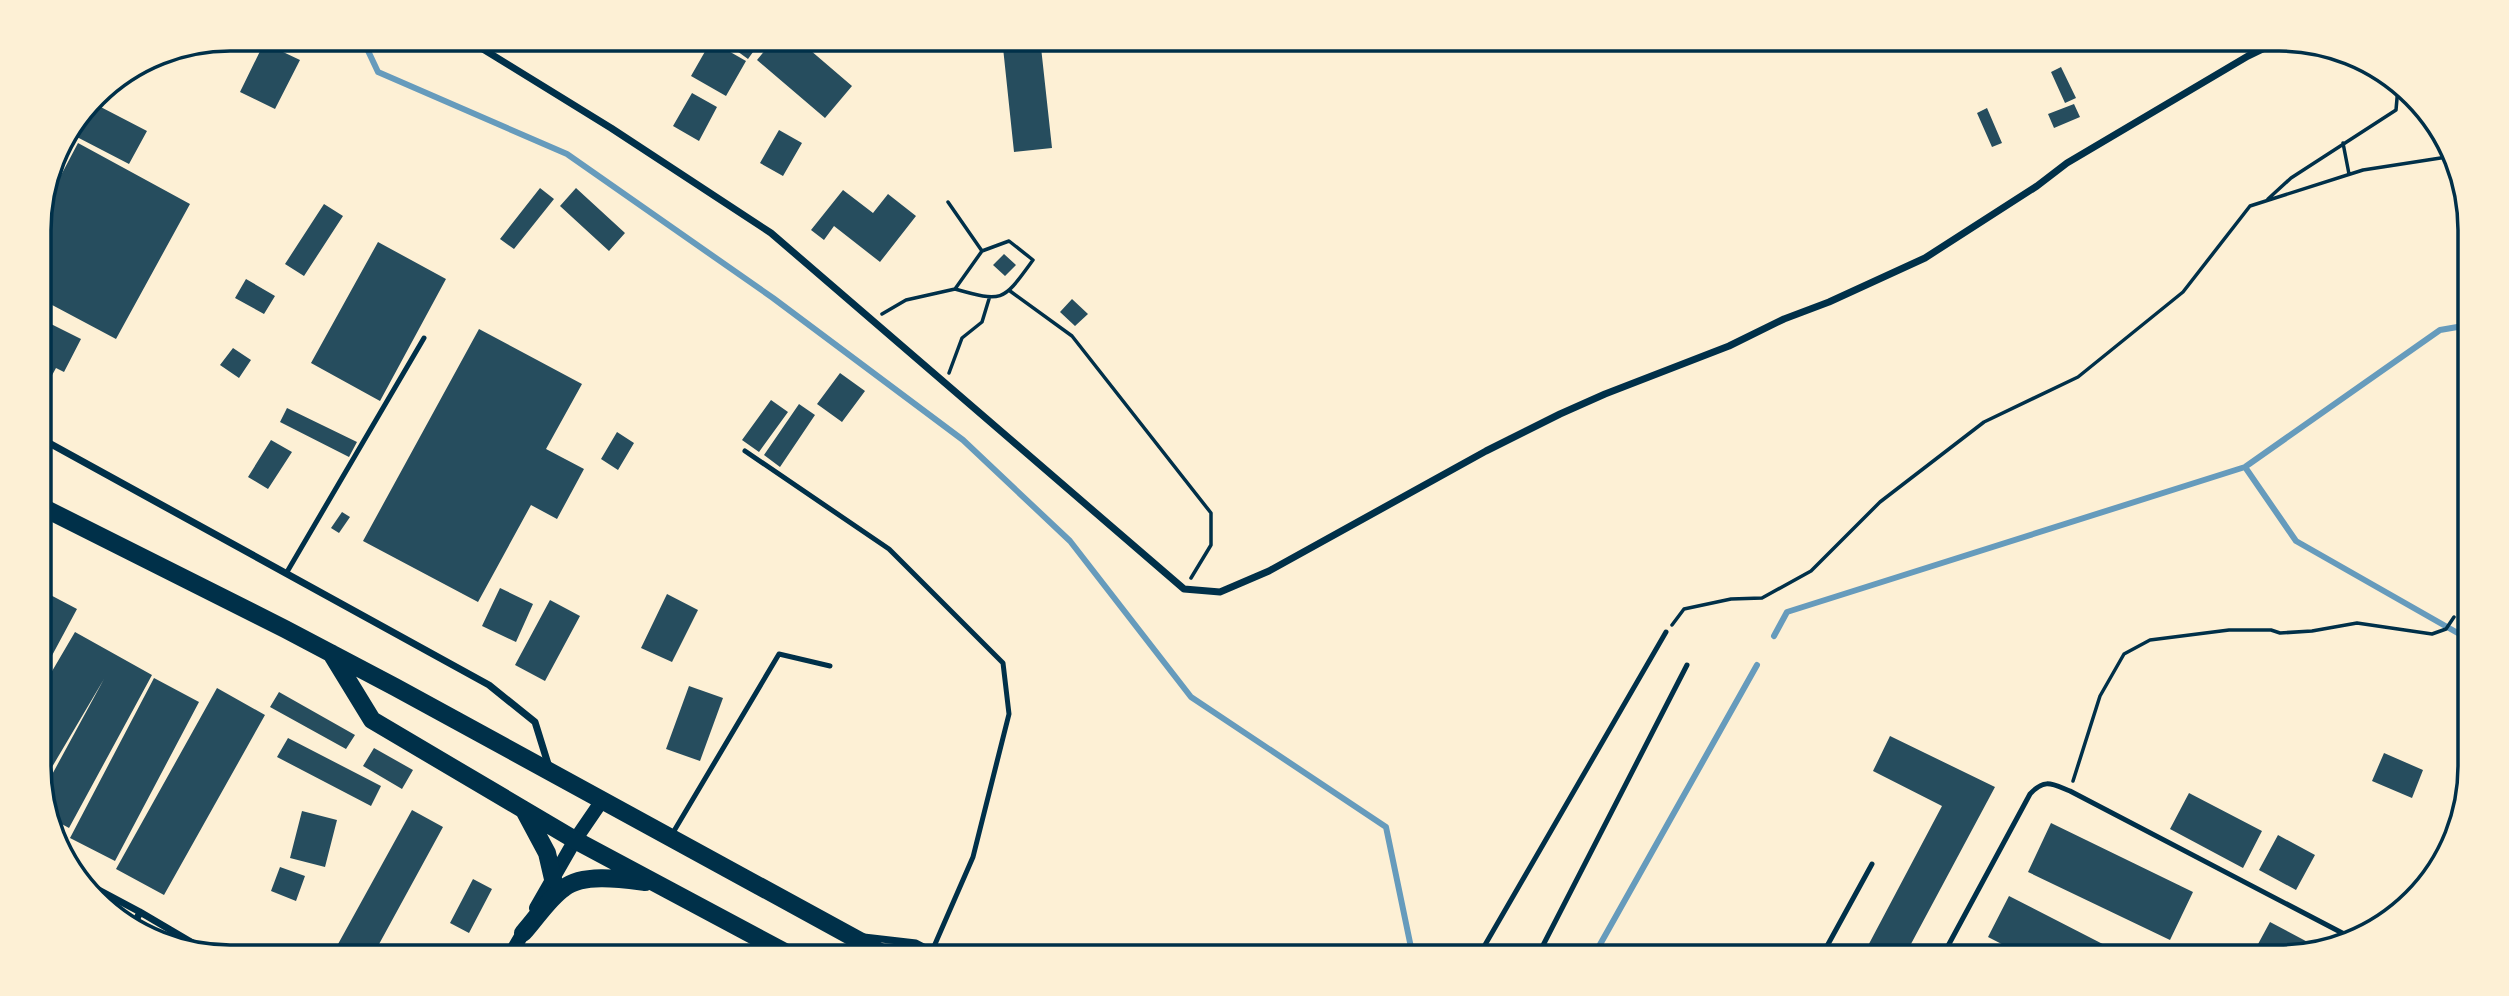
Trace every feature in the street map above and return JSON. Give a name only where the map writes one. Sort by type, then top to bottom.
[{"type":"highway","points":[[51,512],[331,653],[867,945]]},
{"type":"highway","points":[[331,653],[372,720],[575,839],[772,945]]},
{"type":"highway","points":[[524,810],[547,853],[553,879]]},
{"type":"highway","points":[[523,933],[565,887],[611,877],[659,884]]},
{"type":"main road","points":[[516,945],[575,839],[601,802]]},
{"type":"street","points":[[486,51],[611,128],[772,233],[1184,589],[1220,592],[1269,571],[1486,451],[1560,414],[1729,346],[1784,319],[1829,302],[1925,258],[2037,186],[2067,163],[2258,51]]},
{"type":"street","points":[[51,444],[489,685],[536,722],[551,774]]},
{"type":"street","points":[[104,893],[188,940]]},
{"type":"street","points":[[137,919],[140,912]]},
{"type":"street","points":[[846,934],[920,945]]},
{"type":"lane","points":[[287,572],[424,338]]},
{"type":"lane","points":[[744,451],[889,549],[1003,663],[1009,714],[973,857],[935,945]]},
{"type":"lane","points":[[1485,945],[1666,632]]},
{"type":"lane","points":[[670,839],[779,654],[830,666]]},
{"type":"lane","points":[[1543,945],[1687,666]]},
{"type":"lane","points":[[1948,945],[2030,794],[2039,785],[2049,783],[2070,791],[2343,933]]},
{"type":"lane","points":[[1828,945],[1872,864]]},
{"type":"path","points":[[2267,201],[2291,178],[2396,110],[2397,95]]},
{"type":"path","points":[[2343,143],[2349,174]]},
{"type":"path","points":[[1666,632],[1685,610],[1731,599],[1762,598],[1811,571],[1880,502],[1984,422],[2078,377],[2183,292],[2250,206],[2363,170],[2443,158]]},
{"type":"path","points":[[948,202],[982,251]]},
{"type":"path","points":[[871,320],[906,300],[955,289],[989,298],[1010,291],[1033,260],[1009,241],[982,251],[955,289]]},
{"type":"path","points":[[1010,291],[1072,336],[1211,513],[1212,545],[1184,589]]},
{"type":"path","points":[[946,382],[962,338],[982,322],[989,298]]},
{"type":"path","points":[[2070,791],[2100,695],[2124,654],[2150,639],[2229,630],[2280,633],[2357,623],[2432,634],[2446,629],[2454,617]]},
{"type":"building","points":[[260,51],[281,51],[300,60],[275,109],[240,92]]},
{"type":"building","points":[[705,51],[728,51],[746,61],[726,96],[691,76]]},
{"type":"building","points":[[737,51],[754,51],[748,59]]},
{"type":"building","points":[[764,51],[811,51],[852,86],[825,118],[757,60]]},
{"type":"building","points":[[1003,51],[1041,51],[1052,148],[1014,152]]},
{"type":"building","points":[[2061,67],[2076,98],[2065,103],[2051,72]]},
{"type":"building","points":[[692,93],[717,107],[699,141],[673,126]]},
{"type":"building","points":[[2074,104],[2080,117],[2054,128],[2048,114]]},
{"type":"building","points":[[100,107],[147,131],[129,164],[77,137]]},
{"type":"building","points":[[1987,108],[2002,143],[1992,147],[1977,113]]},
{"type":"building","points":[[779,130],[802,143],[783,176],[760,163]]},
{"type":"building","points":[[78,143],[190,204],[116,339],[51,304],[51,218],[57,183]]},
{"type":"building","points":[[540,188],[554,199],[514,249],[500,239]]},
{"type":"building","points":[[576,188],[625,233],[609,251],[560,206]]},
{"type":"building","points":[[843,190],[873,213],[888,194],[916,216],[880,262],[834,226],[824,240],[811,230]]},
{"type":"building","points":[[324,204],[343,216],[304,276],[285,264]]},
{"type":"building","points":[[378,242],[446,279],[380,401],[311,363]]},
{"type":"building","points":[[1004,254],[1016,265],[1005,276],[993,265]]},
{"type":"building","points":[[246,279],[275,296],[264,314],[235,298]]},
{"type":"building","points":[[1072,299],[1088,314],[1075,326],[1060,312]]},
{"type":"building","points":[[51,324],[81,339],[64,372],[56,368],[51,377]]},
{"type":"building","points":[[479,329],[582,384],[546,449],[584,469],[557,519],[531,505],[478,602],[363,541]]},
{"type":"building","points":[[233,348],[251,360],[239,378],[220,365]]},
{"type":"building","points":[[840,373],[865,391],[842,422],[817,404]]},
{"type":"building","points":[[771,400],[788,412],[759,452],[742,440]]},
{"type":"building","points":[[799,404],[815,415],[780,467],[764,455]]},
{"type":"building","points":[[287,408],[357,442],[349,457],[280,422]]},
{"type":"building","points":[[617,432],[634,443],[618,470],[601,459]]},
{"type":"building","points":[[271,440],[292,452],[268,489],[248,477]]},
{"type":"building","points":[[342,512],[350,517],[339,533],[331,528]]},
{"type":"building","points":[[500,588],[533,604],[516,642],[482,626]]},
{"type":"building","points":[[667,594],[698,610],[672,662],[641,648]]},
{"type":"building","points":[[51,595],[77,609],[51,657]]},
{"type":"building","points":[[550,600],[580,616],[545,681],[515,665]]},
{"type":"building","points":[[75,632],[152,675],[69,828],[60,823],[51,776],[104,679],[51,769],[51,673]]},
{"type":"building","points":[[154,678],[199,702],[115,861],[70,838]]},
{"type":"building","points":[[689,686],[723,698],[700,761],[666,749]]},
{"type":"building","points":[[217,688],[265,715],[164,895],[116,869]]},
{"type":"building","points":[[279,692],[355,735],[346,749],[270,707]]},
{"type":"building","points":[[1890,736],[1995,787],[1910,945],[1868,945],[1942,806],[1873,771]]},
{"type":"building","points":[[288,738],[381,786],[371,806],[277,757]]},
{"type":"building","points":[[374,748],[413,770],[402,789],[363,766]]},
{"type":"building","points":[[2384,753],[2423,770],[2412,798],[2372,781]]},
{"type":"building","points":[[2189,793],[2262,831],[2243,868],[2170,829]]},
{"type":"building","points":[[412,810],[443,827],[379,945],[338,945]]},
{"type":"building","points":[[302,811],[337,820],[325,867],[290,858]]},
{"type":"building","points":[[2051,823],[2193,892],[2170,940],[2028,872]]},
{"type":"building","points":[[2278,835],[2315,855],[2296,890],[2259,870]]},
{"type":"building","points":[[280,867],[305,876],[296,901],[271,891]]},
{"type":"building","points":[[473,879],[492,889],[469,933],[450,923]]},
{"type":"building","points":[[2009,896],[2105,945],[2004,945],[1988,937]]},
{"type":"building","points":[[2270,922],[2309,943],[2291,945],[2258,945]]},
{"type":"waterway","points":[[368,51],[378,72],[567,154],[773,298],[963,440],[1070,541],[1191,697],[1386,827],[1411,945]]},
{"type":"waterway","points":[[1774,636],[1787,612],[2245,467],[2440,330],[2458,327]]},
{"type":"waterway","points":[[2245,467],[2296,541],[2458,633]]},
{"type":"waterway","points":[[1600,945],[1757,665]]}]
